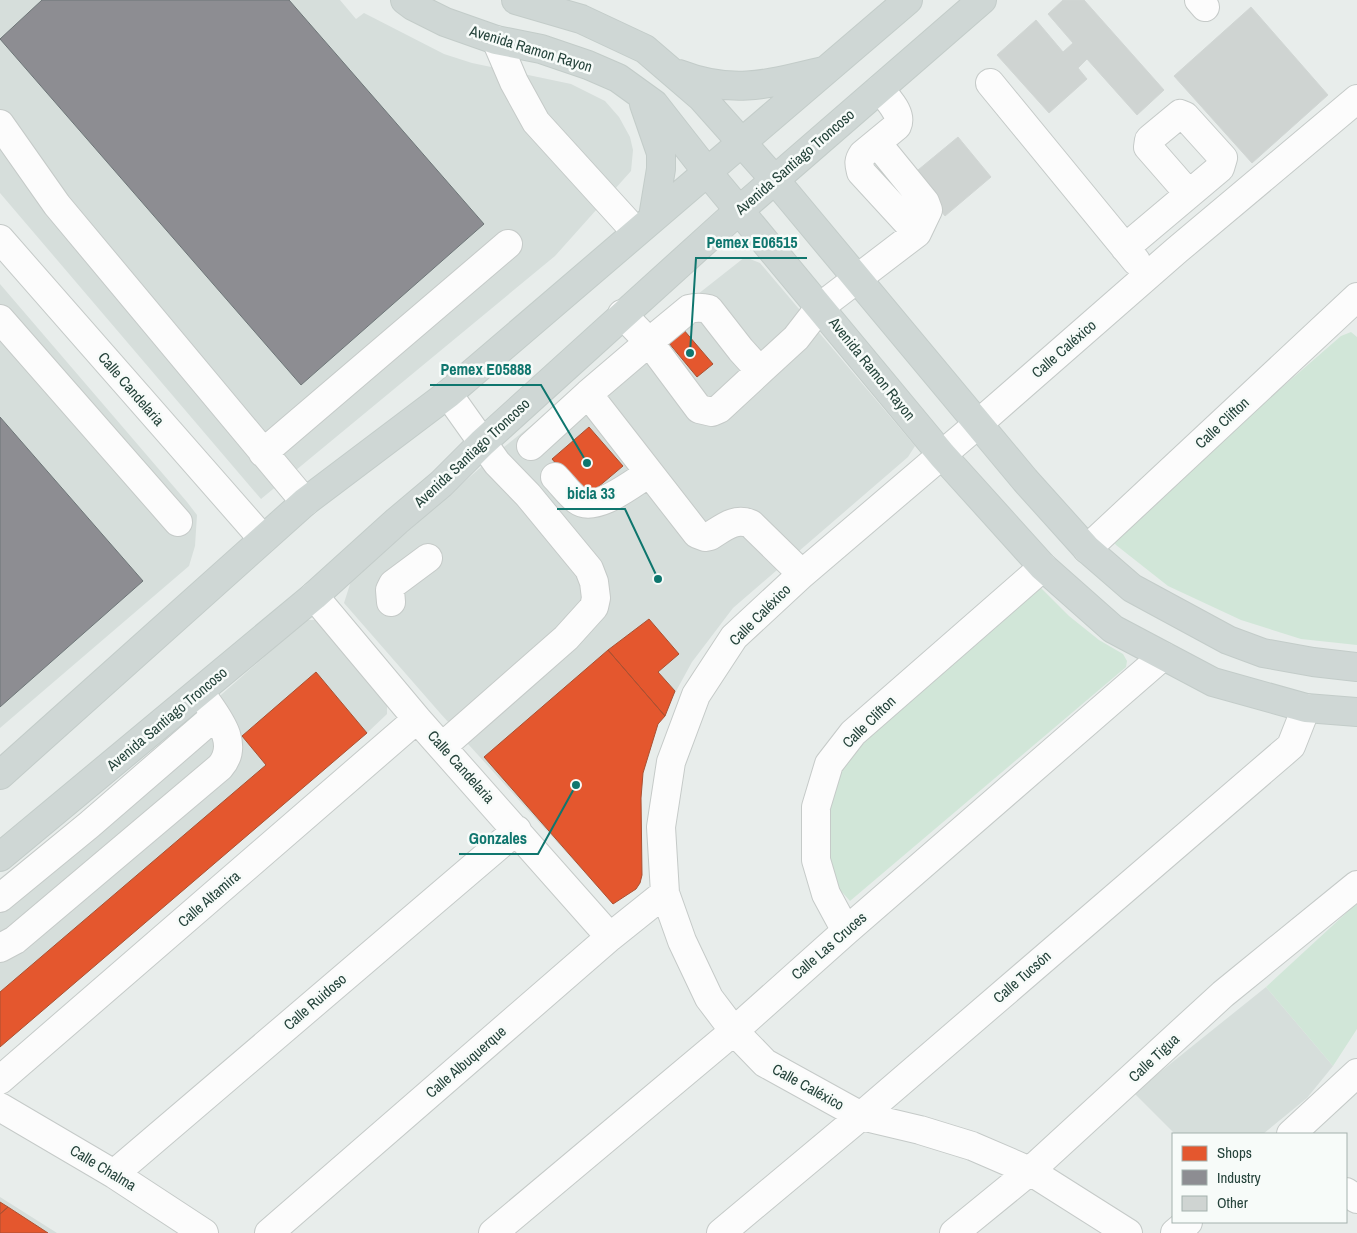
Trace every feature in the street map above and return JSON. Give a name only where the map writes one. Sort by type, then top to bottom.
[{"type":"main road","name":"Avenida Ramon Rayon","points":[[405,0],[445,22],[496,40],[541,49],[588,65],[618,78],[654,104],[708,173],[942,455],[1043,567],[1113,629],[1213,682],[1306,708],[1357,712]]},
{"type":"main road","points":[[516,0],[581,19],[645,49],[702,98],[775,180],[978,424],[1087,550],[1132,588],[1228,640],[1263,653],[1313,662],[1357,667]]},
{"type":"main road","points":[[0,775],[305,502],[448,394],[908,0]]},
{"type":"main road","name":"Avenida Santiago Troncoso","points":[[0,857],[314,596],[441,484],[482,442],[622,314],[982,0]]},
{"type":"main road","points":[[671,71],[720,86],[743,86],[768,84],[827,70]]},
{"type":"main road","points":[[642,95],[661,153],[661,169],[645,225]]},
{"type":"street","points":[[496,40],[514,82],[536,122],[645,225]]},
{"type":"street","points":[[990,83],[1148,276]]},
{"type":"street","points":[[622,314],[649,342],[699,409],[712,412],[719,409],[796,338],[820,307],[858,280],[916,234],[861,172],[859,165],[860,159],[897,126],[899,122],[898,114],[880,89]]},
{"type":"street","name":"Calle Caléxico","points":[[1128,1233],[1030,1171],[963,1144],[920,1130],[861,1116],[765,1063],[734,1030],[709,998],[682,941],[665,893],[661,827],[669,771],[696,695],[734,637],[802,574],[1357,99]]},
{"type":"street","points":[[0,124],[57,205],[305,502]]},
{"type":"street","points":[[1125,248],[1189,194]]},
{"type":"street","name":"Calle Candelaria","points":[[0,239],[263,539]]},
{"type":"street","points":[[263,453],[508,244]]},
{"type":"street","name":"Calle Clifton","points":[[1087,550],[1357,298]]},
{"type":"street","points":[[531,446],[649,342],[689,309],[695,307],[709,309],[740,350],[760,370]]},
{"type":"street","points":[[0,319],[178,522]]},
{"type":"street","points":[[443,746],[566,638],[594,608],[596,598],[594,582],[589,569],[528,495],[497,463],[448,394]]},
{"type":"street","points":[[588,394],[697,534],[705,537],[710,536],[733,522],[746,522],[751,524],[802,574]]},
{"type":"street","points":[[509,418],[555,477],[578,501],[589,504],[600,502],[649,473]]},
{"type":"street","points":[[528,495],[555,477]]},
{"type":"street","points":[[391,602],[390,590],[393,584],[428,558]]},
{"type":"street","name":"Calle Clifton","points":[[846,931],[826,894],[816,860],[816,807],[829,764],[853,733],[1043,567]]},
{"type":"street","name":"Calle Candelaria","points":[[314,596],[417,718],[610,937]]},
{"type":"street","name":"Calle Las Cruces","points":[[493,1233],[734,1030],[1163,656]]},
{"type":"street","points":[[0,948],[15,940],[227,760],[229,746],[226,734],[200,692]]},
{"type":"street","name":"Calle Tucsón","points":[[721,1233],[861,1116],[1291,746],[1306,708]]},
{"type":"street","points":[[0,898],[89,825],[215,716]]},
{"type":"street","name":"Calle Altamira","points":[[0,1080],[417,718]]},
{"type":"street","points":[[89,825],[116,855]]},
{"type":"street","name":"Calle Ruidoso","points":[[114,1174],[516,830]]},
{"type":"street","name":"Calle Tigua","points":[[954,1233],[1030,1171],[1223,994],[1357,885]]},
{"type":"street","name":"Calle Albuquerque","points":[[269,1233],[610,937],[665,893]]},
{"type":"street","points":[[1292,1133],[1357,1073]]},
{"type":"street","name":"Calle Chalma","points":[[0,1107],[114,1174],[204,1233]]},
{"type":"street","points":[[1175,1233],[1187,1223]]},
{"type":"shaded area","points":[[0,0],[340,0],[356,19],[364,13],[444,54],[472,63],[571,84],[605,101],[619,117],[630,137],[633,150],[631,171],[555,256],[261,499],[0,193]]},
{"type":"shaded area","points":[[745,257],[760,263],[915,446],[908,457],[733,608],[692,662],[658,724],[643,773],[641,798],[642,875],[640,883],[636,889],[613,904],[440,713],[344,603],[351,581],[504,447]]},
{"type":"shaded area","points":[[0,284],[197,515],[195,546],[189,566],[0,728]]},
{"type":"shaded area","points":[[306,620],[319,620],[387,705],[387,714],[0,1047],[0,890]]},
{"type":"shaded area","points":[[1266,987],[1333,1066],[1307,1098],[1264,1133],[1174,1133],[1134,1093]]},
{"type":"shaded area","points":[[0,1197],[57,1233],[0,1233]]},
{"type":"green space","points":[[1351,332],[1357,337],[1357,645],[1301,639],[1241,620],[1168,586],[1116,545],[1110,537],[1341,336]]},
{"type":"green space","points":[[1041,588],[1069,616],[1099,640],[1123,654],[1127,661],[1126,667],[850,901],[833,882],[824,845],[833,781],[851,752],[1003,616]]},
{"type":"green space","points":[[1357,903],[1357,1029],[1333,1066],[1266,987]]},
{"type":"building: Shops","points":[[683,329],[713,364],[697,377],[668,342]]},
{"type":"building: Shops","points":[[589,427],[623,466],[585,498],[552,459]]},
{"type":"building: Shops","points":[[649,619],[679,654],[658,672],[675,691],[665,716],[608,650]]},
{"type":"building: Shops","points":[[608,650],[665,716],[658,724],[643,773],[641,798],[642,875],[640,883],[636,889],[613,904],[484,757]]},
{"type":"building: Shops","points":[[316,672],[367,733],[0,1047],[0,992],[266,765],[242,736]]},
{"type":"building: Shops","points":[[0,1202],[8,1207],[0,1214]]},
{"type":"building: Shops","points":[[8,1207],[48,1233],[0,1233],[0,1214]]},
{"type":"building: Industry","points":[[42,0],[289,0],[484,224],[301,385],[0,39]]},
{"type":"building: Industry","points":[[0,417],[143,581],[0,707]]},
{"type":"building: Other","points":[[1063,0],[1084,0],[1164,90],[1137,115],[1087,59],[1078,68],[1087,79],[1049,113],[997,55],[1036,20],[1063,52],[1073,43],[1048,14]]},
{"type":"building: Other","points":[[1251,7],[1328,95],[1252,163],[1174,76]]},
{"type":"building: Other","points":[[958,137],[991,177],[945,216],[912,175]]},
{"type":"place","name":"Pemex E06515","points":[[690,353]]},
{"type":"place","name":"Pemex E05888","points":[[587,463]]},
{"type":"place","name":"bicla 33","points":[[658,579]]},
{"type":"place","name":"Gonzales","points":[[576,785]]}]
